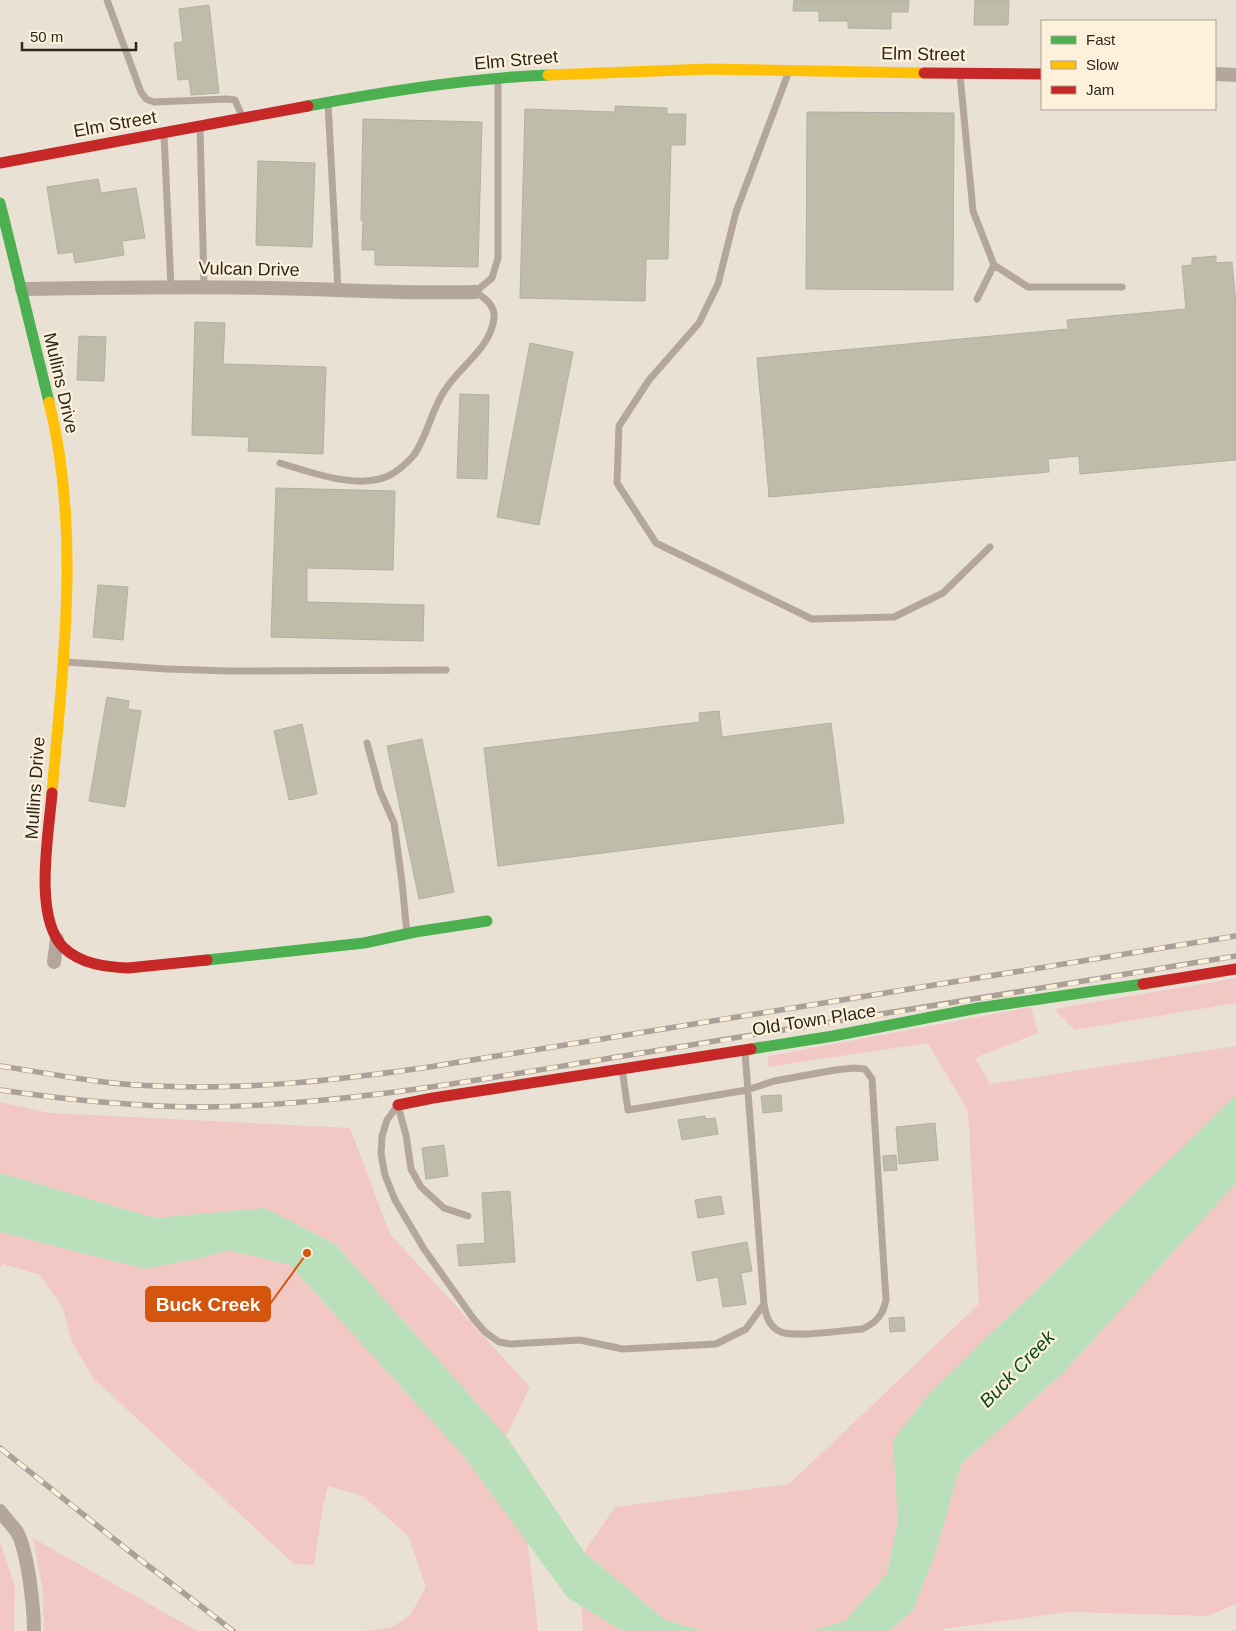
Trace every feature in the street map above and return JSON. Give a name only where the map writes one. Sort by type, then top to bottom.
[{"type":"street","name":"Elm Street","points":[[0,163],[393,90],[525,76],[709,69],[1041,74]]},
{"type":"street","points":[[1216,74],[1236,74]]},
{"type":"street","name":"Mullins Drive","points":[[0,203],[56,432],[65,500],[68,575],[66,622],[48,833],[46,891],[52,928],[57,939],[66,949],[79,958],[94,964],[128,968],[364,942],[487,921]]},
{"type":"street","name":"Vulcan Drive","points":[[22,289],[204,287],[434,293],[475,292]]},
{"type":"street","points":[[54,962],[57,939]]},
{"type":"street","name":"Old Town Place","points":[[398,1105],[833,1036],[978,1008],[1236,969]]},
{"type":"street","points":[[0,1511],[17,1532],[24,1552],[34,1612],[34,1631]]},
{"type":"lane","points":[[107,0],[141,92],[146,99],[154,102],[235,100],[243,119]]},
{"type":"lane","points":[[790,71],[736,212],[718,284],[699,323],[649,380],[619,426],[617,483],[656,543],[812,619],[894,617],[943,592],[990,547]]},
{"type":"lane","points":[[960,74],[973,211],[994,265],[1028,287],[1122,287]]},
{"type":"lane","points":[[280,462],[311,473],[342,480],[386,478],[400,470],[422,442],[435,407],[445,390],[485,342],[492,328],[494,316],[491,305],[485,298],[475,292],[492,278],[498,258],[498,79]]},
{"type":"lane","points":[[328,102],[338,290]]},
{"type":"lane","points":[[200,127],[204,287]]},
{"type":"lane","points":[[164,134],[171,287]]},
{"type":"lane","points":[[977,299],[994,265]]},
{"type":"lane","points":[[63,662],[229,671],[446,670]]},
{"type":"lane","points":[[367,743],[380,791],[394,823],[407,934]]},
{"type":"lane","points":[[622,1068],[628,1110],[748,1090],[774,1081],[835,1070],[864,1069],[872,1079],[886,1300],[884,1309],[872,1325],[862,1328],[795,1334],[782,1333],[772,1327],[766,1318],[764,1304],[748,1090],[744,1049]]},
{"type":"lane","points":[[398,1105],[387,1120],[382,1136],[381,1154],[385,1175],[395,1200],[424,1249],[473,1318],[499,1342],[511,1344],[580,1340],[622,1349],[716,1344],[746,1329],[764,1304]]},
{"type":"lane","points":[[398,1105],[406,1135],[411,1169],[421,1187],[444,1208],[468,1216]]},
{"type":"shaded area","points":[[1236,978],[1236,1003],[1075,1030],[1054,1009]]},
{"type":"shaded area","points":[[1031,1007],[1038,1033],[975,1058],[990,1084],[1236,1046],[1236,1095],[928,1395],[894,1440],[898,1521],[887,1573],[845,1621],[810,1631],[704,1631],[665,1620],[584,1552],[615,1507],[789,1484],[979,1304],[968,1111],[928,1043],[767,1067],[769,1056]]},
{"type":"shaded area","points":[[0,1102],[50,1113],[350,1128],[390,1234],[530,1387],[506,1436],[335,1244],[265,1208],[155,1218],[0,1173]]},
{"type":"shaded area","points":[[1236,1183],[1236,1604],[1208,1616],[1068,1612],[944,1629],[943,1631],[889,1631],[913,1610],[935,1554],[961,1464],[1063,1373]]},
{"type":"shaded area","points":[[0,1232],[145,1269],[205,1257],[228,1250],[290,1265],[463,1455],[528,1543],[538,1631],[365,1631],[393,1627],[411,1614],[426,1587],[408,1536],[363,1496],[328,1486],[314,1565],[294,1564],[93,1378],[72,1342],[63,1308],[40,1275],[3,1264],[0,1268]]},
{"type":"shaded area","points":[[33,1538],[197,1631],[44,1631],[43,1591]]},
{"type":"shaded area","points":[[0,1541],[15,1586],[14,1631],[0,1631]]},
{"type":"shaded area","points":[[581,1606],[623,1631],[583,1631]]},
{"type":"water","points":[[1236,1095],[1236,1183],[1063,1373],[961,1464],[935,1554],[913,1610],[889,1631],[810,1631],[845,1621],[887,1573],[898,1521],[893,1440],[928,1395]]},
{"type":"water","points":[[0,1173],[155,1218],[265,1208],[335,1244],[506,1436],[584,1552],[665,1620],[704,1631],[623,1631],[568,1598],[463,1455],[290,1265],[228,1250],[205,1257],[145,1269],[0,1232]]},
{"type":"building","points":[[794,0],[909,0],[908,12],[891,12],[891,29],[848,28],[848,21],[819,21],[819,11],[793,11]]},
{"type":"building","points":[[975,0],[1009,0],[1008,25],[974,25]]},
{"type":"building","points":[[209,5],[219,93],[191,95],[189,79],[178,80],[174,43],[183,42],[179,9]]},
{"type":"building","points":[[615,106],[667,108],[667,114],[686,114],[685,145],[671,145],[668,259],[646,259],[645,301],[520,298],[525,109],[615,112]]},
{"type":"building","points":[[807,112],[954,113],[953,290],[806,289]]},
{"type":"building","points":[[363,119],[482,122],[478,267],[375,265],[375,250],[362,250]]},
{"type":"building","points":[[258,161],[315,163],[312,247],[256,245]]},
{"type":"building","points":[[98,179],[101,193],[136,188],[145,238],[122,241],[124,255],[75,263],[73,252],[58,254],[47,187]]},
{"type":"building","points":[[1216,256],[1216,263],[1232,262],[1236,304],[1236,460],[1080,474],[1079,456],[1048,459],[1049,472],[769,497],[757,358],[1068,329],[1067,320],[1186,309],[1182,266],[1192,265],[1192,258]]},
{"type":"building","points":[[195,322],[225,323],[223,364],[326,367],[323,454],[248,451],[249,437],[192,435]]},
{"type":"building","points":[[79,336],[106,337],[104,381],[77,380]]},
{"type":"building","points":[[530,343],[573,352],[539,525],[497,517]]},
{"type":"building","points":[[460,394],[489,395],[487,479],[457,478]]},
{"type":"building","points":[[276,488],[395,491],[393,570],[307,568],[307,602],[424,605],[423,641],[271,637]]},
{"type":"building","points":[[98,585],[128,587],[123,640],[93,637]]},
{"type":"building","points":[[107,697],[129,701],[128,709],[141,711],[125,807],[89,801]]},
{"type":"building","points":[[719,711],[722,737],[831,723],[844,823],[498,866],[484,748],[700,722],[699,713]]},
{"type":"building","points":[[302,724],[317,794],[289,800],[274,731]]},
{"type":"building","points":[[422,739],[454,892],[419,899],[387,746]]},
{"type":"building","points":[[781,1095],[782,1111],[763,1113],[761,1096]]},
{"type":"building","points":[[705,1116],[705,1119],[715,1118],[718,1134],[682,1140],[678,1120]]},
{"type":"building","points":[[935,1123],[938,1160],[899,1164],[896,1127]]},
{"type":"building","points":[[444,1145],[448,1176],[426,1179],[422,1148]]},
{"type":"building","points":[[896,1155],[897,1170],[884,1171],[883,1156]]},
{"type":"building","points":[[510,1191],[515,1262],[459,1266],[457,1245],[485,1243],[482,1193]]},
{"type":"building","points":[[721,1196],[724,1214],[698,1218],[695,1200]]},
{"type":"building","points":[[747,1242],[752,1271],[741,1273],[746,1304],[723,1307],[718,1277],[697,1281],[692,1252]]},
{"type":"building","points":[[904,1317],[905,1331],[890,1332],[889,1318]]},
{"type":"railway","points":[[0,1066],[80,1079],[139,1085],[227,1087],[328,1080],[429,1067],[1236,936]]},
{"type":"railway","points":[[0,1090],[103,1102],[180,1107],[261,1105],[315,1101],[479,1080],[1236,956]]},
{"type":"railway","points":[[0,1448],[233,1631]]},
{"type":"traffic: fast","points":[[308,106],[428,86],[548,75]]},
{"type":"traffic: fast","points":[[0,203],[49,402]]},
{"type":"traffic: fast","points":[[207,960],[364,943],[415,932],[487,921]]},
{"type":"traffic: fast","points":[[751,1049],[833,1036],[978,1008],[1143,984]]},
{"type":"traffic: slow","points":[[548,75],[709,69],[924,73]]},
{"type":"traffic: slow","points":[[49,402],[59,450],[65,499],[67,548],[67,597],[52,793]]},
{"type":"traffic: jam","points":[[924,73],[1041,74]]},
{"type":"traffic: jam","points":[[0,163],[308,106]]},
{"type":"traffic: jam","points":[[52,793],[46,851],[46,895],[48,915],[54,933],[63,947],[85,961],[120,968],[207,960]]},
{"type":"traffic: jam","points":[[1143,984],[1236,969]]},
{"type":"traffic: jam","points":[[398,1105],[751,1049]]},
{"type":"place","name":"Buck Creek","points":[[307,1253]]}]
